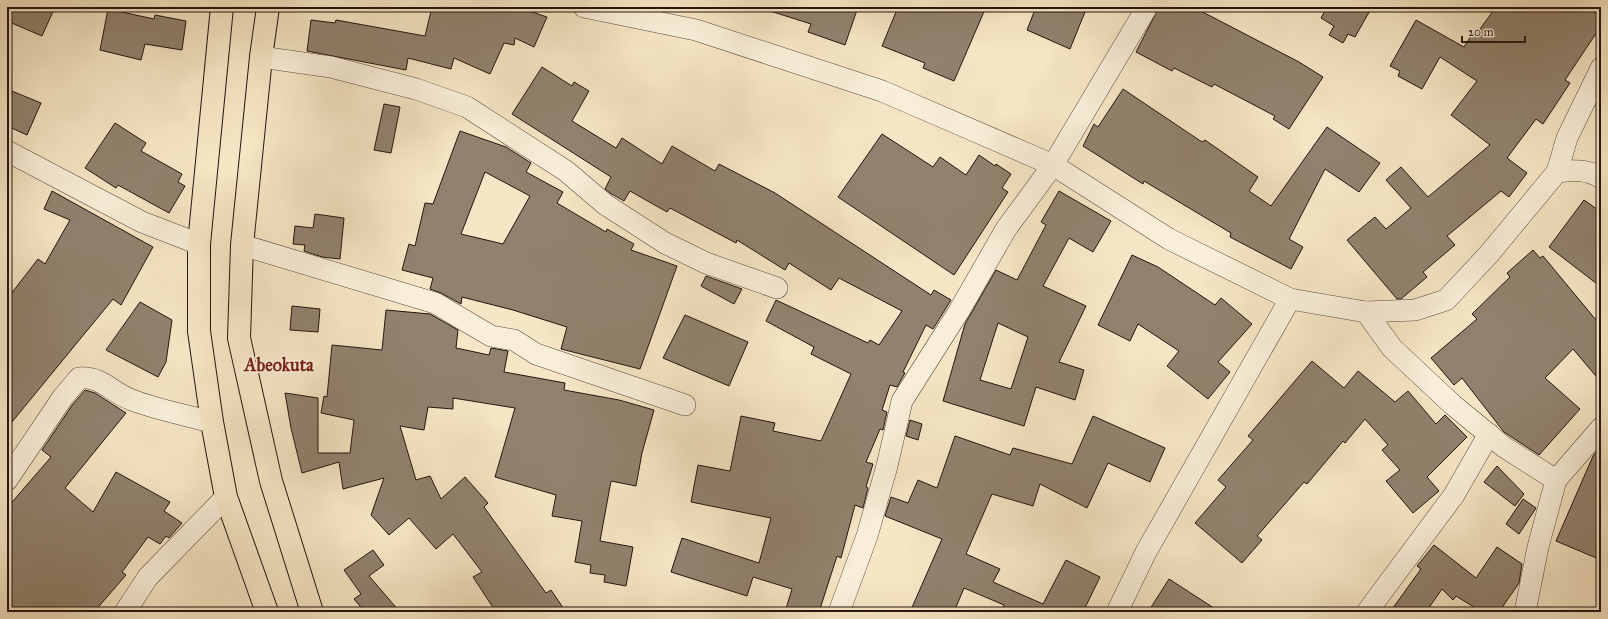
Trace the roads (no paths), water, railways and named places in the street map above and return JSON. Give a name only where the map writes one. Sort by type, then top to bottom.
[{"type":"highway","points":[[222,7],[199,244],[199,331],[212,422],[226,498],[267,612]]},
{"type":"highway","points":[[268,7],[261,57],[242,245],[240,338],[271,481],[312,612]]},
{"type":"street","points":[[584,7],[696,30],[882,91],[1053,166],[1170,239],[1290,300],[1366,312],[1415,310],[1446,300],[1489,254],[1557,172],[1567,138],[1601,68]]},
{"type":"street","points":[[839,612],[867,536],[887,466],[902,401],[959,311],[1006,229],[1053,166],[1147,7]]},
{"type":"street","points":[[261,57],[330,67],[416,89],[467,107],[566,171],[606,205],[664,243],[706,263],[777,288]]},
{"type":"street","points":[[7,151],[142,222],[199,244]]},
{"type":"street","points":[[1557,172],[1573,169],[1595,174],[1601,178]]},
{"type":"street","points":[[242,245],[435,303],[491,336],[514,340],[536,354],[685,405]]},
{"type":"street","points":[[1116,612],[1146,552],[1290,300]]},
{"type":"street","points":[[1366,312],[1392,348],[1453,405],[1504,447],[1556,480]]},
{"type":"street","points":[[7,480],[63,397],[79,378],[90,377],[105,384],[130,400],[212,422]]},
{"type":"street","points":[[1524,612],[1538,547],[1556,480],[1601,428]]},
{"type":"street","points":[[1367,612],[1454,495],[1489,434]]},
{"type":"street","points":[[125,612],[148,577],[226,498]]},
{"type":"district","name":"Abeokuta","points":[[279,365]]}]
